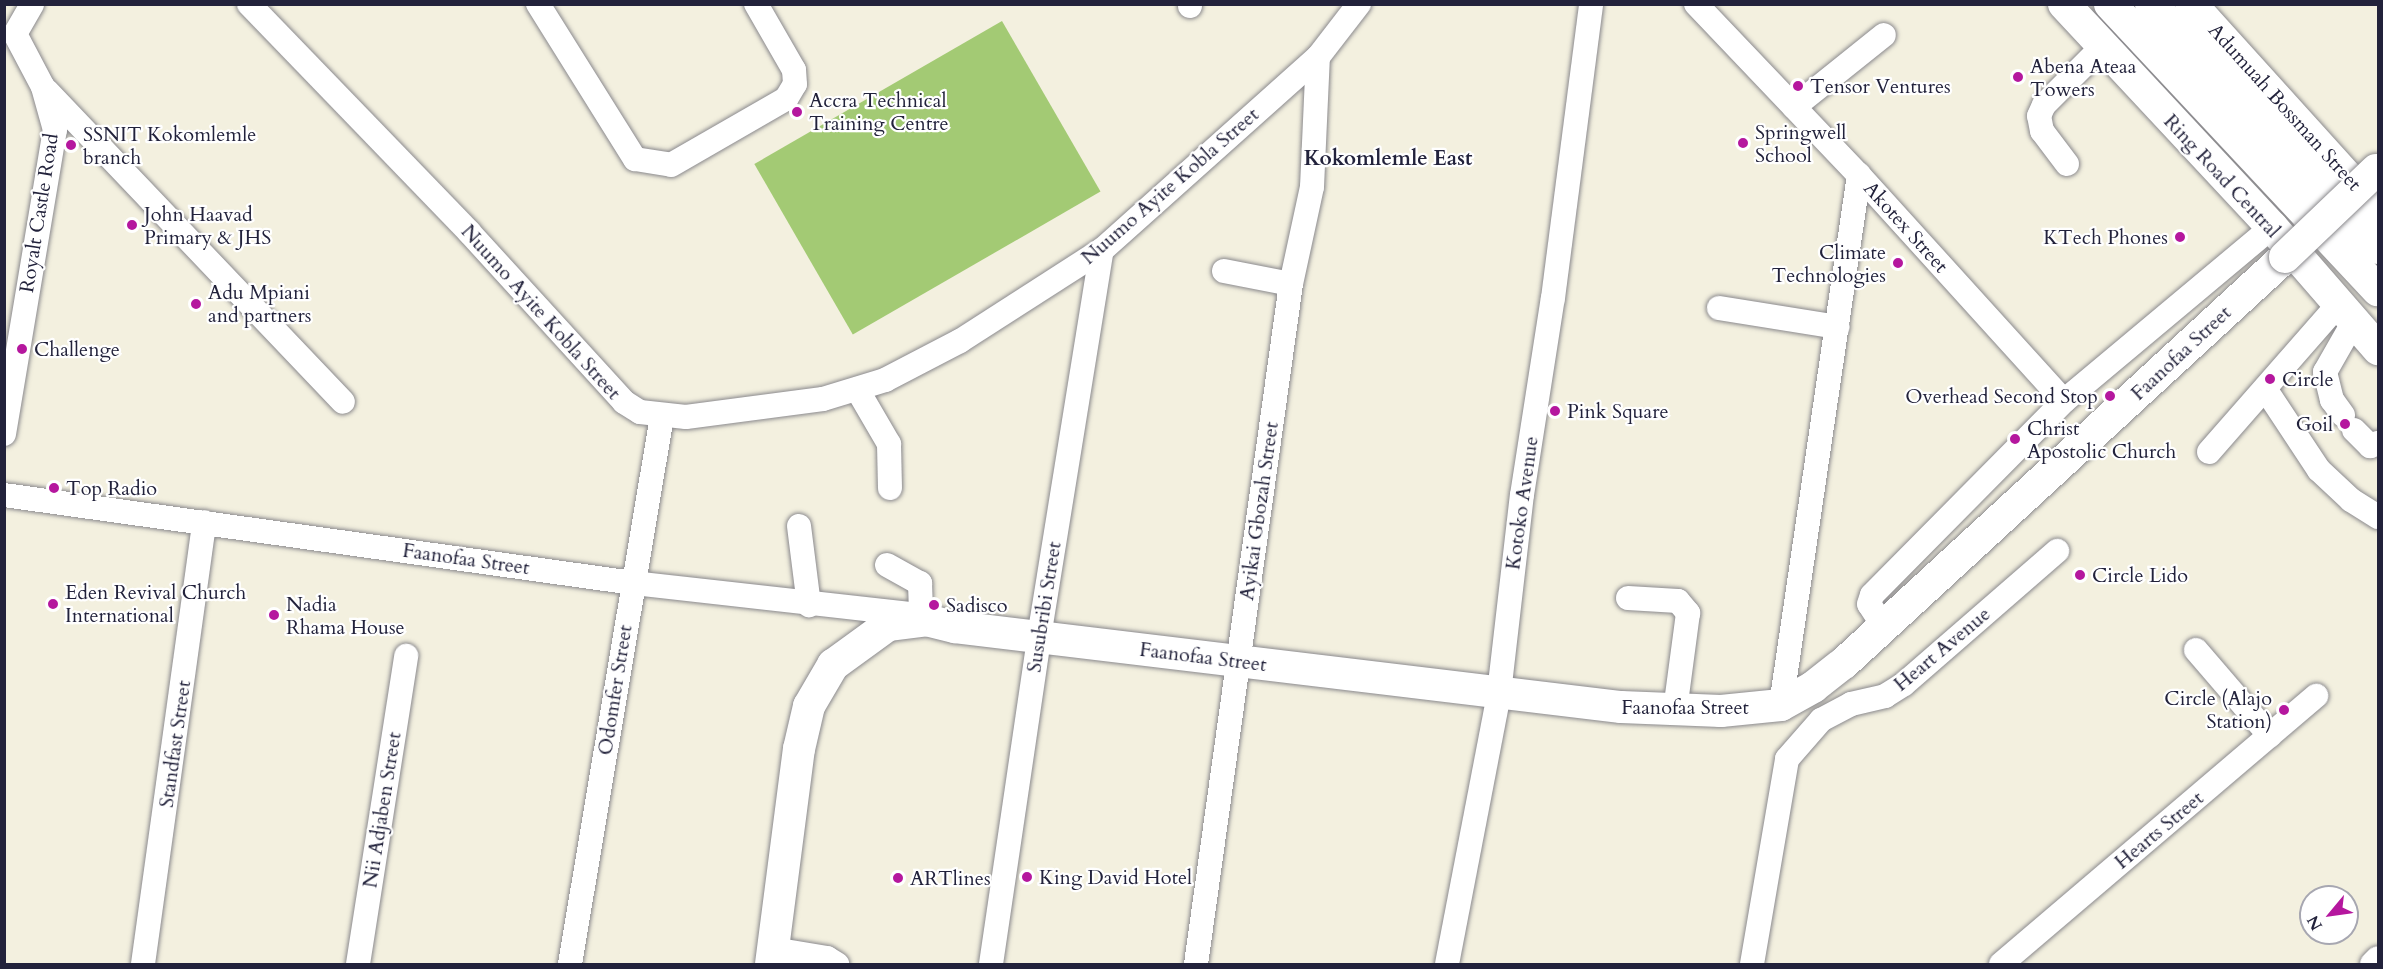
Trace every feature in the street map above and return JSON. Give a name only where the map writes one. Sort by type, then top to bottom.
[{"type":"main road","name":"Ring Road Central","points":[[2064,4],[2101,48],[2272,227],[2345,315],[2379,349]]},
{"type":"main road","name":"Ring Road Central","points":[[2110,4],[2379,290]]},
{"type":"main road","points":[[2151,4],[2379,248]]},
{"type":"main road","name":"Adumuah Bossman Street","points":[[2191,4],[2379,211]]},
{"type":"main road","name":"Faanofaa Street","points":[[934,620],[1039,637],[1499,693],[1674,710],[1721,711],[1781,705],[1813,687],[1884,627],[2285,257],[2377,168]]},
{"type":"main road","points":[[772,957],[797,786],[826,709],[859,663],[934,620]]},
{"type":"street","name":"Royalt Castle Road","points":[[4,434],[55,130],[43,87],[10,34],[32,4]]},
{"type":"street","name":"Nuumo Ayite Kobla Street","points":[[249,4],[469,232],[595,374],[632,407],[662,416],[686,417],[823,399],[885,380],[960,341],[1102,250],[1318,57],[1359,4]]},
{"type":"street","points":[[538,4],[635,159],[671,165],[786,99],[795,84],[794,70],[756,4]]},
{"type":"street","name":"Kotoko Avenue","points":[[1447,964],[1499,693],[1522,495],[1553,298],[1591,4]]},
{"type":"street","name":"Akotex Street","points":[[1696,4],[1859,175],[2064,401]]},
{"type":"street","points":[[1794,107],[1884,34]]},
{"type":"street","points":[[2067,164],[2042,131],[2039,116],[2044,105],[2101,48]]},
{"type":"street","name":"Ayikai Gbozah Street","points":[[1196,964],[1291,284],[1312,187],[1318,57]]},
{"type":"street","points":[[43,87],[343,402]]},
{"type":"street","points":[[1781,705],[1859,175]]},
{"type":"street","points":[[1884,627],[1869,604],[1872,595],[2064,401],[2272,227]]},
{"type":"street","name":"Susubribi Street","points":[[991,964],[1039,637],[1102,250]]},
{"type":"street","points":[[1224,271],[1291,284]]},
{"type":"street","points":[[1719,308],[1837,327]]},
{"type":"street","points":[[2209,452],[2266,390],[2345,315]]},
{"type":"street","points":[[2345,315],[2325,372],[2332,400],[2370,446],[2379,443]]},
{"type":"street","points":[[857,389],[889,444],[890,488]]},
{"type":"street","points":[[2266,390],[2319,470],[2378,519]]},
{"type":"street","name":"Odomfer Street","points":[[570,964],[662,416]]},
{"type":"street","name":"Faanofaa Street","points":[[4,495],[633,583],[934,620]]},
{"type":"street","name":"Standfast Street","points":[[143,964],[204,522]]},
{"type":"street","points":[[799,526],[809,605]]},
{"type":"street","name":"Heart Avenue","points":[[1752,964],[1787,759],[1821,720],[1851,704],[1885,696],[1904,684],[2057,551]]},
{"type":"street","points":[[886,565],[920,584],[934,620]]},
{"type":"street","points":[[1628,598],[1678,601],[1688,613],[1674,710]]},
{"type":"street","points":[[2196,650],[2270,736]]},
{"type":"street","name":"Nii Adjaben Street","points":[[358,964],[406,656]]},
{"type":"street","name":"Hearts Street","points":[[2001,964],[2316,696]]},
{"type":"street","points":[[772,957],[827,958],[837,964]]},
{"type":"street","points":[[2372,964],[2379,958]]},
{"type":"green space","points":[[1002,21],[1100,192],[853,335],[754,164]]},
{"type":"place","name":"Abena Ateaa Towers","points":[[2018,77]]},
{"type":"place","name":"Tensor Ventures","points":[[1798,86]]},
{"type":"place","name":"Accra Technical Training Centre","points":[[797,112]]},
{"type":"place","name":"Springwell School","points":[[1743,143]]},
{"type":"place","name":"SSNIT Kokomlemle branch","points":[[71,145]]},
{"type":"place","name":"John Haavad Primary & JHS","points":[[132,225]]},
{"type":"place","name":"KTech Phones","points":[[2180,237]]},
{"type":"place","name":"Climate Technologies","points":[[1898,263]]},
{"type":"place","name":"Adu Mpiani and partners","points":[[196,304]]},
{"type":"place","name":"Challenge","points":[[22,349]]},
{"type":"place","name":"Circle","points":[[2270,379]]},
{"type":"place","name":"Overhead Second Stop","points":[[2110,396]]},
{"type":"place","name":"Pink Square","points":[[1555,411]]},
{"type":"place","name":"Goil","points":[[2345,424]]},
{"type":"place","name":"Christ Apostolic Church","points":[[2015,439]]},
{"type":"place","name":"Top Radio","points":[[54,488]]},
{"type":"place","name":"Circle Lido","points":[[2080,575]]},
{"type":"place","name":"Eden Revival Church International","points":[[53,604]]},
{"type":"place","name":"Sadisco","points":[[934,605]]},
{"type":"place","name":"Nadia Rhama House","points":[[274,615]]},
{"type":"place","name":"Circle (Alajo Station)","points":[[2284,710]]},
{"type":"place","name":"King David Hotel","points":[[1027,877]]},
{"type":"place","name":"ARTlines","points":[[898,878]]},
{"type":"district","name":"Kokomlemle East","points":[[1388,159]]}]
